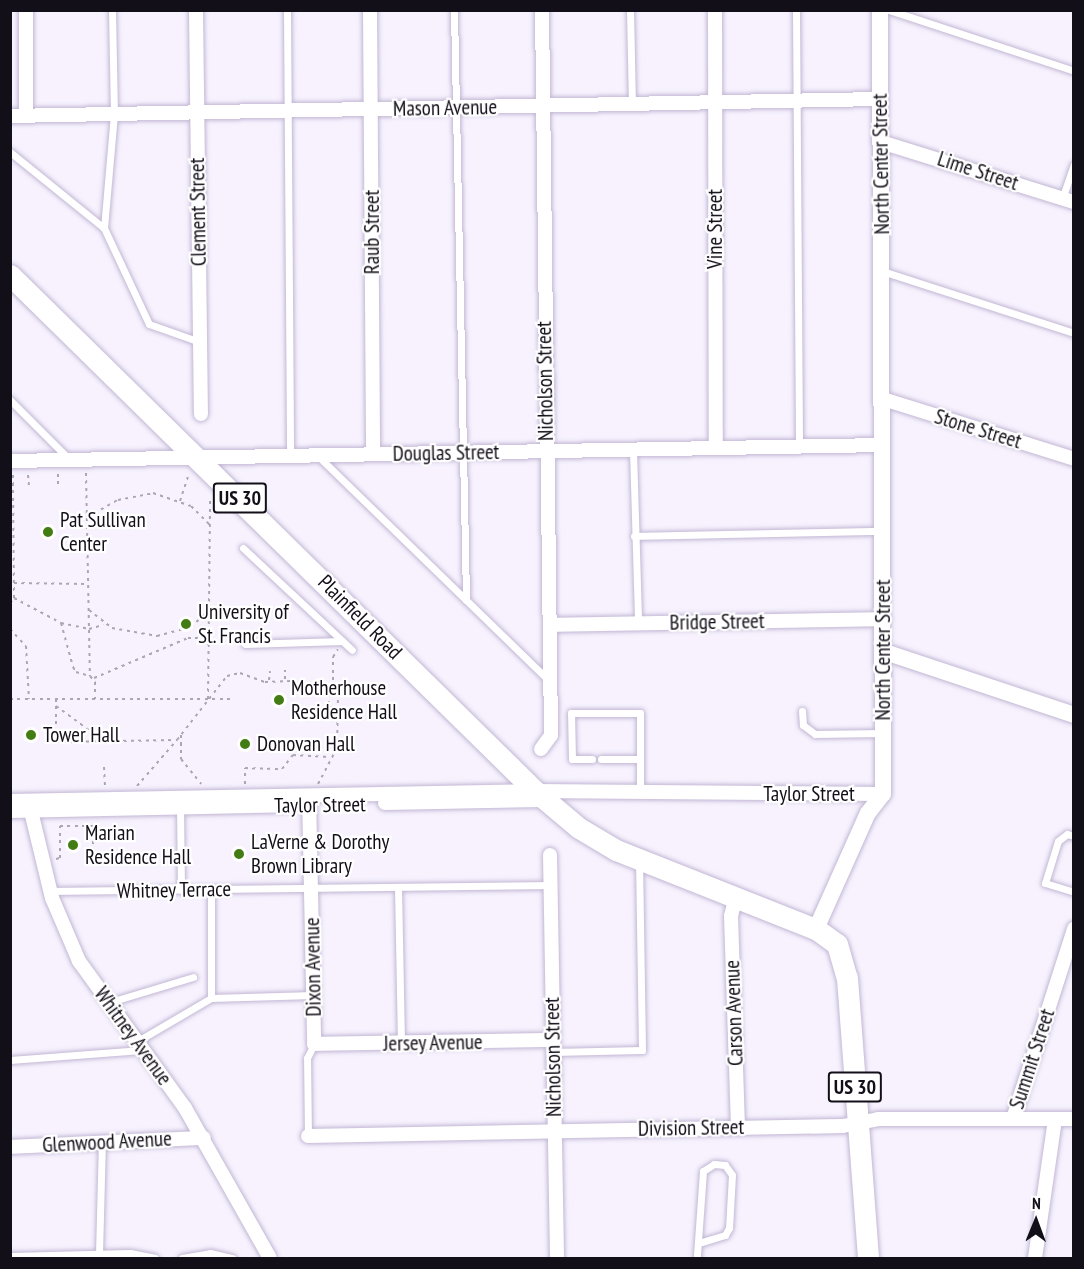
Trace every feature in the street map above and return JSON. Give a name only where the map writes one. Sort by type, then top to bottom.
[{"type":"main road","name":"Plainfield Road","points":[[10,275],[200,458],[540,796],[579,828],[639,859],[816,929]]},
{"type":"main road","name":"US 30","points":[[816,929],[837,944],[845,963],[868,1258]]},
{"type":"street","points":[[26,10],[26,116]]},
{"type":"street","name":"Clement Street","points":[[196,10],[201,414]]},
{"type":"street","name":"Raub Street","points":[[370,10],[374,454]]},
{"type":"street","name":"Nicholson Street","points":[[541,749],[551,735],[542,10]]},
{"type":"street","name":"Vine Street","points":[[715,10],[716,448]]},
{"type":"street","name":"North Center Street","points":[[880,10],[885,652],[883,794]]},
{"type":"street","name":"Mason Avenue","points":[[10,116],[880,99]]},
{"type":"street","name":"Lime Street","points":[[881,142],[1068,201]]},
{"type":"street","name":"Stone Street","points":[[883,399],[1074,459]]},
{"type":"street","name":"Douglas Street","points":[[10,461],[882,445]]},
{"type":"street","name":"Bridge Street","points":[[550,625],[884,619]]},
{"type":"street","points":[[885,652],[1074,714]]},
{"type":"street","name":"Taylor Street","points":[[10,801],[29,805],[540,796],[615,799],[634,794],[883,794]]},
{"type":"street","points":[[816,929],[868,813],[883,794]]},
{"type":"street","name":"Dixon Avenue","points":[[309,800],[314,1044]]},
{"type":"street","name":"Taylor Street","points":[[10,811],[29,805]]},
{"type":"street","name":"Whitney Avenue","points":[[29,805],[50,891],[79,961],[204,1138],[270,1258]]},
{"type":"street","name":"Nicholson Street","points":[[550,855],[557,1258]]},
{"type":"street","name":"Carson Avenue","points":[[735,898],[731,916],[738,1127]]},
{"type":"street","name":"Summit Street","points":[[1013,1119],[1074,929]]},
{"type":"street","name":"Jersey Avenue","points":[[314,1044],[553,1046]]},
{"type":"street","name":"Division Street","points":[[308,1136],[857,1124],[878,1119],[1074,1119]]},
{"type":"street","points":[[1035,1258],[1055,1119]]},
{"type":"street","name":"Glenwood Avenue","points":[[10,1147],[204,1138]]},
{"type":"lane","points":[[104,228],[114,114],[112,10]]},
{"type":"lane","points":[[287,10],[290,456]]},
{"type":"lane","points":[[454,10],[466,600]]},
{"type":"lane","points":[[630,10],[632,104]]},
{"type":"lane","points":[[796,10],[799,447]]},
{"type":"lane","points":[[889,10],[1074,71]]},
{"type":"lane","points":[[10,152],[104,228],[149,324],[200,342]]},
{"type":"lane","points":[[1068,201],[1074,165]]},
{"type":"lane","points":[[882,271],[1074,333]]},
{"type":"lane","points":[[10,400],[70,460]]},
{"type":"lane","points":[[633,450],[638,623]]},
{"type":"lane","points":[[317,456],[550,682]]},
{"type":"lane","points":[[634,536],[883,530]]},
{"type":"lane","points":[[243,548],[352,650]]},
{"type":"lane","points":[[245,644],[343,642]]},
{"type":"lane","points":[[802,711],[803,725],[815,734],[883,733]]},
{"type":"lane","points":[[591,759],[572,759],[571,713],[640,713],[640,759],[634,794]]},
{"type":"lane","points":[[601,759],[640,759]]},
{"type":"lane","points":[[180,802],[181,890]]},
{"type":"lane","points":[[1074,836],[1067,834],[1058,841],[1045,883],[1074,892]]},
{"type":"lane","points":[[553,1046],[642,1050],[639,859]]},
{"type":"lane","name":"Whitney Terrace","points":[[50,891],[550,885]]},
{"type":"lane","points":[[398,887],[401,1043]]},
{"type":"lane","points":[[210,889],[211,998]]},
{"type":"lane","points":[[107,1003],[193,977]]},
{"type":"lane","points":[[10,1060],[139,1046],[211,998],[313,994]]},
{"type":"lane","name":"Dixon Avenue","points":[[308,1136],[307,1058],[314,1044]]},
{"type":"lane","points":[[99,1254],[102,1142]]},
{"type":"lane","points":[[697,1258],[698,1243],[703,1171],[714,1164],[725,1165],[732,1175],[729,1228],[725,1235],[698,1243]]},
{"type":"lane","points":[[10,1256],[130,1253],[155,1258]]},
{"type":"lane","points":[[182,1258],[210,1253],[232,1258]]},
{"type":"path","points":[[86,473],[90,676]]},
{"type":"path","points":[[58,474],[58,487]]},
{"type":"path","points":[[10,603],[14,598],[13,475]]},
{"type":"path","points":[[28,475],[29,487]]},
{"type":"path","points":[[180,501],[188,476]]},
{"type":"path","points":[[87,519],[100,507],[130,496],[153,493],[180,501],[200,513],[210,525]]},
{"type":"path","points":[[208,699],[210,498]]},
{"type":"path","points":[[14,583],[88,584]]},
{"type":"path","points":[[14,598],[61,623],[89,628],[104,625]]},
{"type":"path","points":[[88,609],[104,625],[129,633],[164,636],[191,627],[209,608]]},
{"type":"path","points":[[61,623],[73,667],[76,672],[93,679],[96,699]]},
{"type":"path","points":[[10,629],[26,646],[29,699]]},
{"type":"path","points":[[93,679],[188,638],[209,638]]},
{"type":"path","points":[[333,694],[333,657],[343,642]]},
{"type":"path","points":[[285,670],[285,679]]},
{"type":"path","points":[[269,681],[270,671]]},
{"type":"path","points":[[136,787],[177,740],[227,676],[234,674],[269,681],[285,679],[291,681]]},
{"type":"path","points":[[318,784],[329,757],[337,748],[338,708],[338,695],[329,694],[329,707],[338,708]]},
{"type":"path","points":[[10,699],[230,699]]},
{"type":"path","points":[[56,699],[57,742],[177,740]]},
{"type":"path","points":[[56,706],[104,741]]},
{"type":"path","points":[[181,735],[181,759],[202,785]]},
{"type":"path","points":[[245,785],[245,768],[282,769],[292,755],[329,757]]},
{"type":"path","points":[[105,767],[105,788]]},
{"type":"path","points":[[93,820],[93,861]]},
{"type":"path","points":[[52,860],[60,858],[60,826],[93,826]]},
{"type":"place","name":"Pat Sullivan Center","points":[[48,532]]},
{"type":"place","name":"University of St. Francis","points":[[186,624]]},
{"type":"place","name":"Motherhouse Residence Hall","points":[[279,700]]},
{"type":"place","name":"Tower Hall","points":[[31,735]]},
{"type":"place","name":"Donovan Hall","points":[[245,744]]},
{"type":"place","name":"Marian Residence Hall","points":[[73,845]]},
{"type":"place","name":"LaVerne & Dorothy Brown Library","points":[[239,854]]}]
